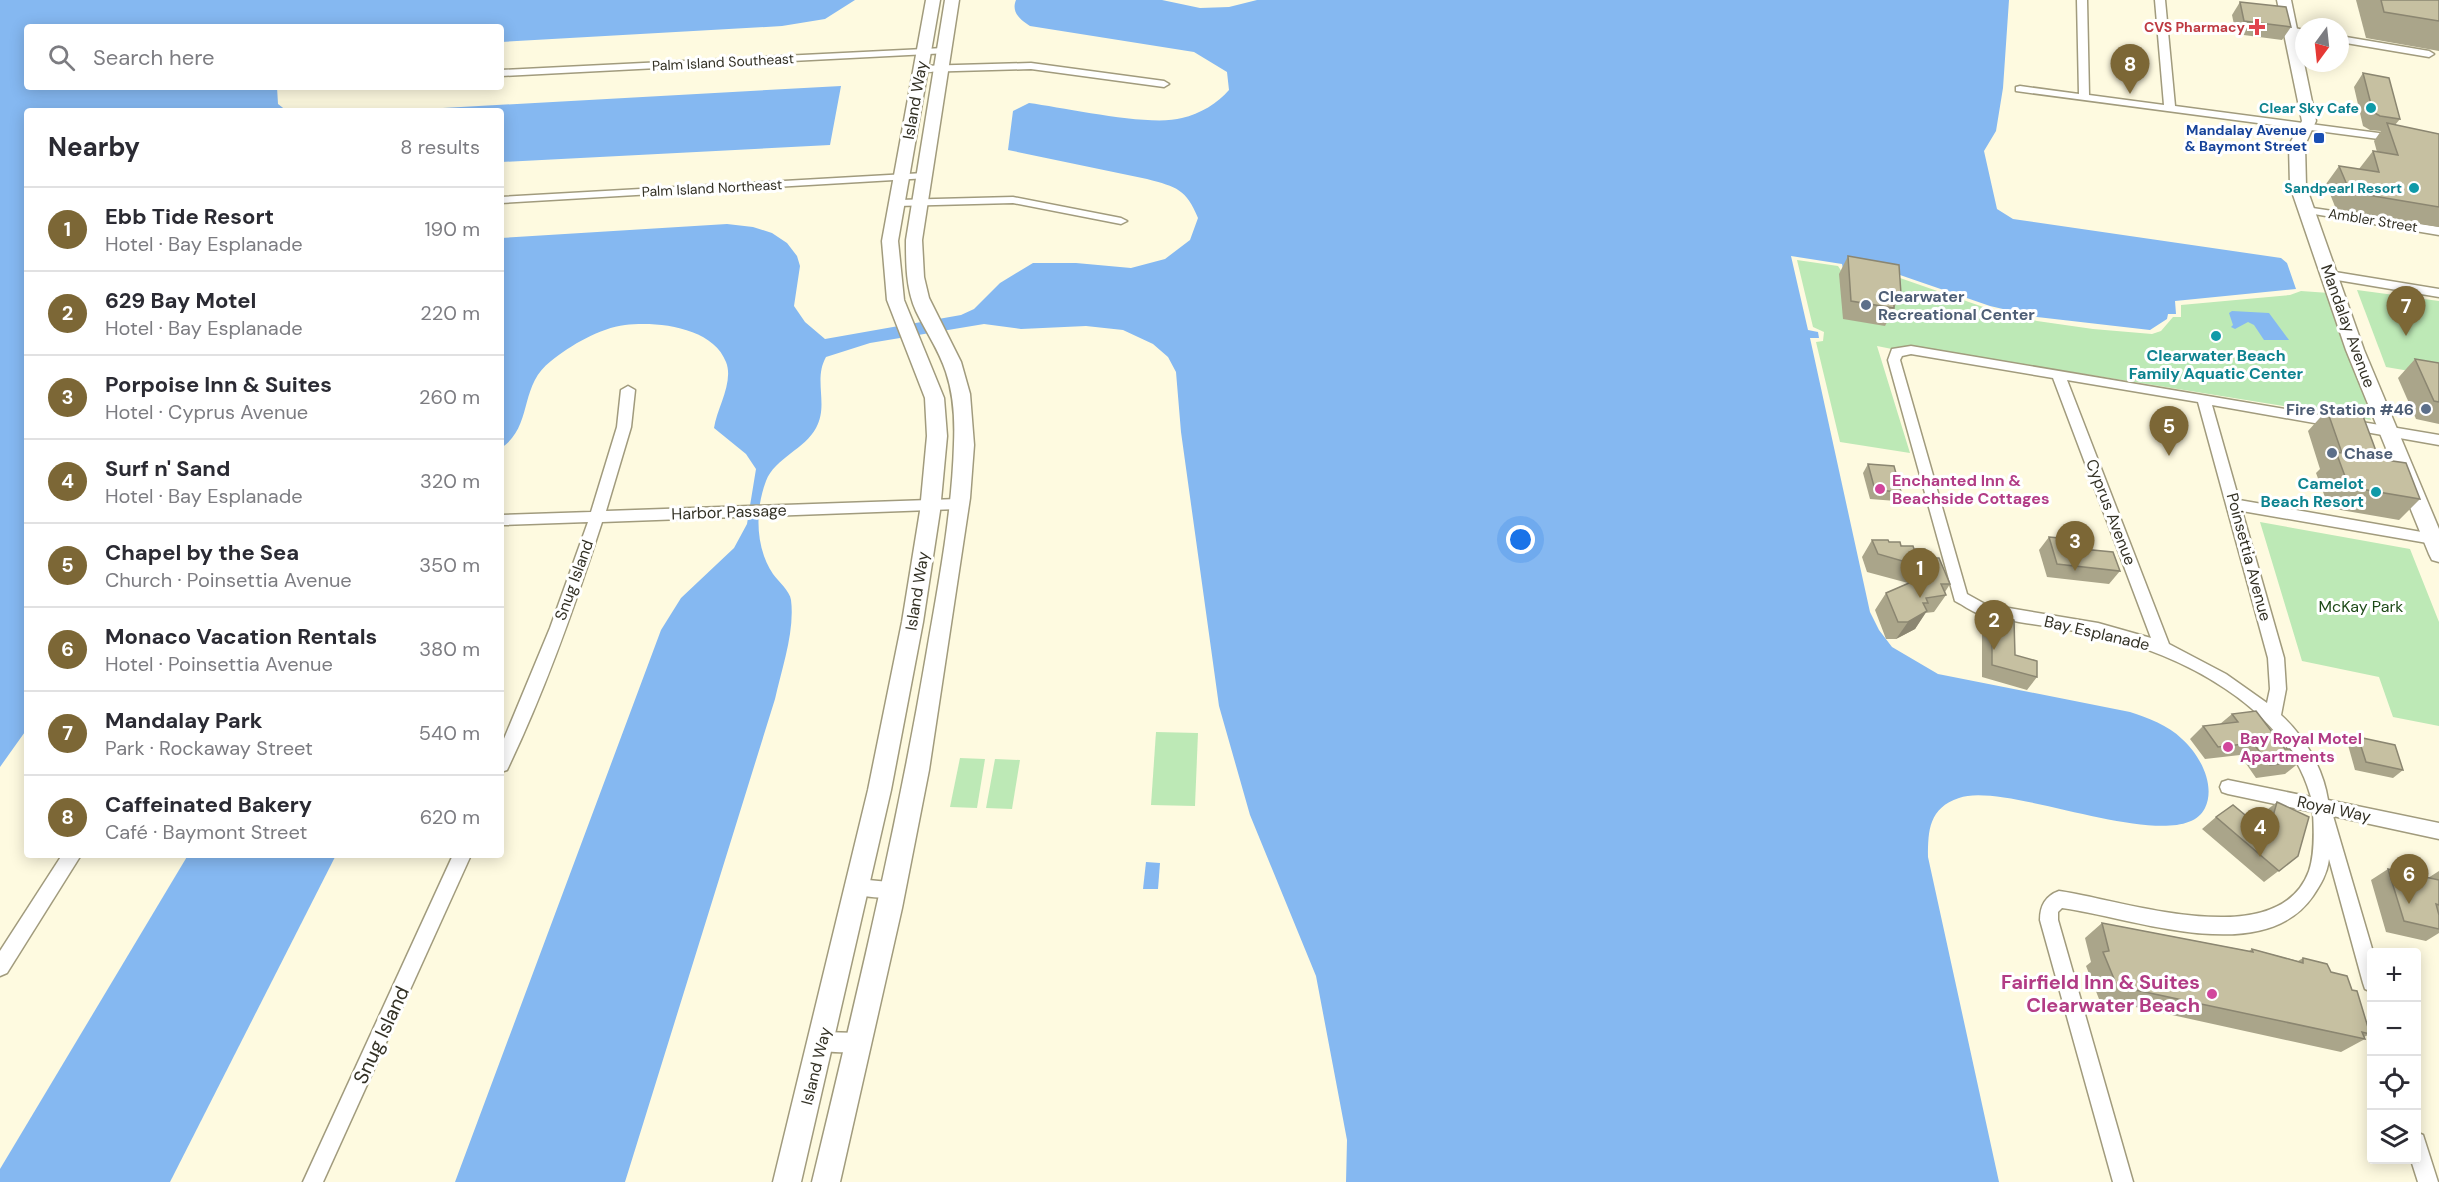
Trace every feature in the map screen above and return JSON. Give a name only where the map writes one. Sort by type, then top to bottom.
[{"type":"street","name":"Island Way","points":[[787,1182],[858,887],[903,675],[930,504],[937,434],[935,399],[931,378],[908,332],[890,272],[890,241],[933,0]]},
{"type":"street","name":"Island Way","points":[[826,1182],[893,889],[934,675],[958,504],[963,457],[962,400],[958,379],[920,299],[914,272],[914,240],[952,0]]},
{"type":"street","points":[[2082,0],[2084,97]]},
{"type":"street","points":[[2160,0],[2170,108]]},
{"type":"street","points":[[2284,0],[2295,23]]},
{"type":"street","points":[[2295,0],[2298,18]]},
{"type":"street","points":[[2349,41],[2429,54]]},
{"type":"street","name":"Palm Island Southeast","points":[[504,73],[944,51]]},
{"type":"street","points":[[921,69],[1031,66],[1164,84]]},
{"type":"street","points":[[2304,72],[2308,114],[2314,128]]},
{"type":"street","points":[[2310,72],[2314,128]]},
{"type":"street","points":[[2020,89],[2439,144]]},
{"type":"street","name":"Mandalay Avenue","points":[[2314,128],[2309,150],[2299,160],[2296,174],[2306,210],[2355,350],[2435,539]]},
{"type":"street","name":"Palm Island Northeast","points":[[504,200],[924,176]]},
{"type":"street","points":[[897,203],[1013,200],[1121,221]]},
{"type":"street","name":"Ambler Street","points":[[2306,210],[2439,231]]},
{"type":"street","points":[[2329,275],[2439,293]]},
{"type":"street","name":"Bay Esplanade","points":[[2124,1182],[2049,920],[2049,909],[2060,899],[2166,921],[2214,927],[2252,924],[2276,916],[2299,901],[2316,877],[2323,806],[2303,753],[2288,731],[2273,717],[2223,681],[2163,649],[2111,634],[1982,609],[1966,602],[1957,591],[1894,360],[1897,352],[1911,350],[2439,440]]},
{"type":"street","name":"Cyprus Avenue","points":[[2058,375],[2163,649]]},
{"type":"street","name":"Snug Island","points":[[504,758],[561,619],[597,517],[629,413],[628,390]]},
{"type":"street","name":"Poinsettia Avenue","points":[[2204,399],[2276,658],[2278,688],[2273,717]]},
{"type":"street","name":"Harbor Passage","points":[[504,520],[958,504]]},
{"type":"street","points":[[2234,504],[2435,539]]},
{"type":"street","name":"Royal Way","points":[[2228,787],[2439,831]]},
{"type":"street","points":[[2323,806],[2367,965]]},
{"type":"street","points":[[0,967],[70,858]]},
{"type":"street","name":"Snug Island","points":[[313,1182],[461,858]]},
{"type":"street","points":[[858,887],[893,889]]},
{"type":"street","points":[[822,1041],[859,1042]]},
{"type":"street","points":[[2421,1159],[2428,1182]]},
{"type":"green space","points":[[1797,260],[1838,266],[1842,272],[1900,278],[1989,309],[2037,321],[2152,334],[2161,331],[2173,317],[2181,317],[2181,305],[2290,295],[2301,291],[2329,293],[2371,420],[1911,346],[1892,349],[1877,346],[1910,453],[1840,442],[1816,342],[1823,341],[1824,332],[1813,327]]},
{"type":"green space","points":[[2357,290],[2439,301],[2439,376],[2386,367]]},
{"type":"green space","name":"McKay Park","points":[[2260,522],[2410,549],[2439,622],[2439,726],[2393,717],[2379,677],[2302,661]]},
{"type":"green space","points":[[1156,732],[1198,733],[1195,806],[1151,805]]},
{"type":"green space","points":[[960,758],[985,759],[977,808],[950,807]]},
{"type":"green space","points":[[995,759],[1020,760],[1012,809],[986,808]]},
{"type":"water","points":[[0,0],[855,0],[825,19],[782,26],[504,42],[504,24],[24,24],[24,90],[277,90],[278,104],[283,108],[24,108],[24,733],[0,767]]},
{"type":"water","points":[[1016,0],[1162,0],[1200,8],[1229,7],[1257,0],[2009,0],[2003,88],[1996,131],[1984,151],[1997,209],[2013,219],[2281,258],[2287,263],[2296,289],[2175,301],[2176,314],[2168,314],[2167,319],[2150,330],[2037,317],[1990,306],[1900,275],[1843,269],[1842,264],[1791,256],[1808,330],[1818,332],[1819,338],[1810,338],[1870,612],[1879,630],[1892,647],[1938,674],[2130,712],[2151,719],[2176,734],[2189,746],[2200,762],[2207,780],[2209,790],[2205,808],[2189,822],[2163,826],[2129,823],[2015,799],[1983,795],[1959,798],[1949,802],[1932,821],[1928,857],[1999,1182],[1346,1182],[1347,1140],[1316,976],[1250,815],[1219,706],[1181,432],[1176,372],[1168,357],[1153,344],[1123,330],[1086,326],[1021,329],[984,324],[870,343],[826,357],[821,375],[820,419],[816,428],[805,442],[776,466],[766,481],[760,504],[760,540],[767,563],[791,600],[792,612],[787,650],[775,699],[625,1182],[455,1182],[661,630],[681,598],[734,548],[747,524],[756,469],[746,454],[714,428],[728,378],[726,362],[719,350],[697,334],[683,329],[652,324],[625,325],[596,333],[551,361],[534,382],[518,429],[504,445],[504,238],[727,224],[753,227],[772,233],[787,243],[797,256],[800,266],[794,306],[805,322],[825,339],[961,315],[974,309],[1000,283],[1033,263],[1076,263],[1131,268],[1165,259],[1190,240],[1198,218],[1184,195],[1173,187],[1147,179],[1008,150],[1013,111],[1029,103],[1129,119],[1182,118],[1202,111],[1225,95],[1229,90],[1227,72],[1194,52],[1030,26],[1017,15]]},
{"type":"water","points":[[841,86],[830,145],[504,162],[504,108],[443,108]]},
{"type":"water","points":[[2232,311],[2269,313],[2289,340],[2264,340],[2254,325],[2248,322],[2235,329],[2231,327],[2233,325],[2229,313]]},
{"type":"water","points":[[186,858],[334,858],[170,1182],[0,1182],[0,1169]]},
{"type":"water","points":[[1146,862],[1160,863],[1158,889],[1143,889]]},
{"type":"building","points":[[2381,0],[2439,0],[2439,21],[2384,12]]},
{"type":"building","points":[[2240,2],[2286,7],[2291,27],[2244,21]]},
{"type":"building","points":[[2363,73],[2389,78],[2400,119],[2380,116],[2373,112]]},
{"type":"building","points":[[2387,123],[2439,134],[2439,207],[2350,192],[2339,166],[2379,172],[2373,151],[2398,155]]},
{"type":"building","points":[[1848,256],[1899,265],[1901,294],[1894,293],[1894,308],[1851,301]]},
{"type":"building","points":[[2415,359],[2439,363],[2439,402],[2434,401]]},
{"type":"building","points":[[2327,410],[2363,416],[2379,459],[2406,463],[2420,499],[2349,487],[2336,452],[2342,453]]},
{"type":"building","points":[[1868,464],[1894,466],[1901,492],[1875,490]]},
{"type":"building","points":[[2049,537],[2079,540],[2082,549],[2113,552],[2120,571],[2057,564]]},
{"type":"building","points":[[1872,540],[1900,542],[1901,546],[1925,549],[1928,558],[1939,558],[1950,584],[1941,584],[1946,595],[1926,598],[1928,603],[1923,603],[1927,611],[1908,622],[1898,622],[1886,593],[1937,571],[1878,554]]},
{"type":"building","points":[[1992,614],[2014,620],[2015,655],[2037,661],[2037,677],[1992,665]]},
{"type":"building","points":[[2256,711],[2285,749],[2290,749],[2300,762],[2270,765],[2253,743],[2218,747],[2203,726],[2238,722],[2232,714]]},
{"type":"building","points":[[2358,737],[2395,745],[2403,770],[2366,762]]},
{"type":"building","points":[[2277,802],[2309,817],[2298,856],[2279,871],[2216,817],[2233,805],[2268,834]]},
{"type":"building","points":[[2388,869],[2439,880],[2439,905],[2436,904],[2439,929],[2404,921]]},
{"type":"building","name":"Fairfield Inn & Suites Clearwater Beach","points":[[2102,923],[2253,952],[2252,949],[2303,963],[2303,958],[2327,964],[2331,972],[2347,976],[2352,990],[2357,991],[2367,1024],[2367,1033],[2362,1032],[2365,1039],[2117,986],[2103,952],[2109,951]]},
{"type":"place","name":"CVS Pharmacy","points":[[2257,27]]},
{"type":"place","name":"Caffeinated Bakery","points":[[2130,94]]},
{"type":"place","name":"Clear Sky Cafe","points":[[2371,108]]},
{"type":"place","name":"Mandalay Avenue & Baymont Street","points":[[2319,138]]},
{"type":"place","name":"Sandpearl Resort","points":[[2414,188]]},
{"type":"place","name":"Clearwater Recreational Center","points":[[1866,305]]},
{"type":"place","name":"Clearwater Beach Family Aquatic Center","points":[[2216,336]]},
{"type":"place","name":"Mandalay Park","points":[[2406,336]]},
{"type":"place","name":"Fire Station #46","points":[[2426,409]]},
{"type":"place","name":"Chase","points":[[2332,453]]},
{"type":"place","name":"Chapel by the Sea","points":[[2169,456]]},
{"type":"place","name":"Enchanted Inn & Beachside Cottages","points":[[1880,489]]},
{"type":"place","name":"Camelot Beach Resort","points":[[2376,492]]},
{"type":"place","name":"Porpoise Inn & Suites","points":[[2075,571]]},
{"type":"place","name":"Ebb Tide Resort","points":[[1920,598]]},
{"type":"place","name":"629 Bay Motel","points":[[1994,650]]},
{"type":"place","name":"Bay Royal Motel Apartments","points":[[2228,747]]},
{"type":"place","name":"Surf n' Sand","points":[[2260,857]]},
{"type":"place","name":"Monaco Vacation Rentals","points":[[2409,904]]},
{"type":"place","name":"Fairfield Inn & Suites Clearwater Beach","points":[[2212,994]]}]
